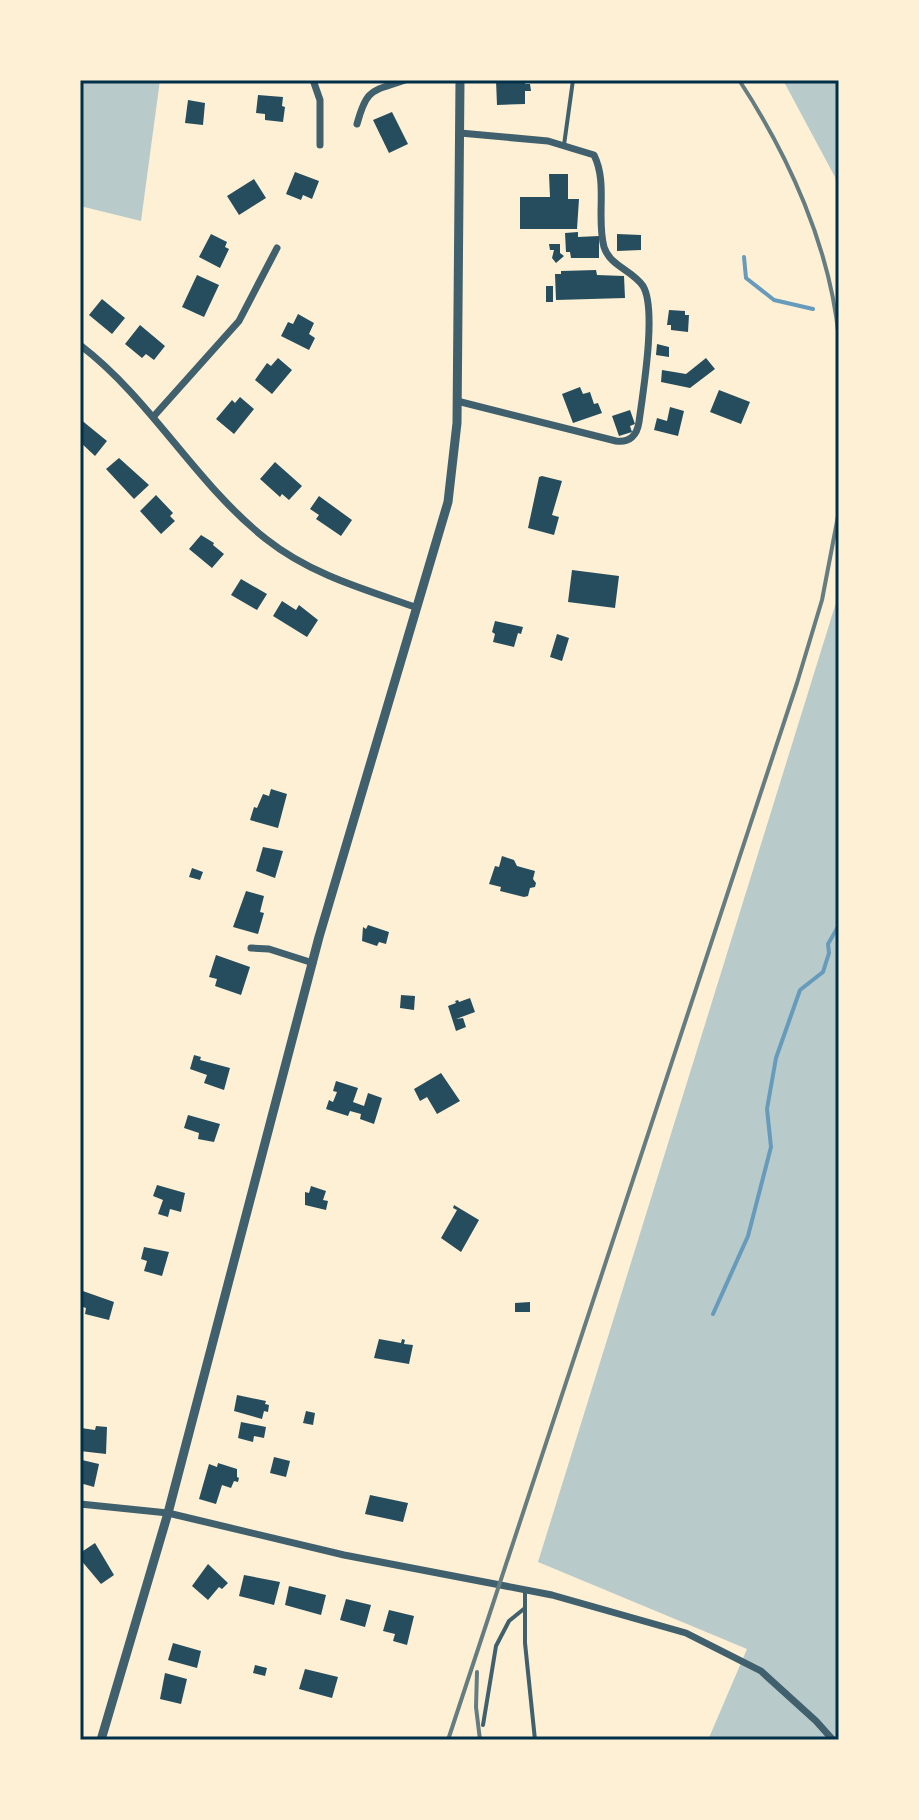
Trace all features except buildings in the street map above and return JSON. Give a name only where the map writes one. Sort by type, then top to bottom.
[{"type":"street","points":[[313,80],[320,100],[320,145]]},
{"type":"street","points":[[357,124],[362,106],[371,92],[405,80]]},
{"type":"street","points":[[101,1740],[168,1513],[313,963],[448,502],[454,470],[457,401],[460,80]]},
{"type":"street","points":[[457,401],[624,442],[631,439],[638,430],[650,309],[649,299],[638,281],[607,254],[601,225],[599,166],[594,155],[564,145],[460,133]]},
{"type":"street","points":[[154,416],[239,321],[277,248]]},
{"type":"street","points":[[80,345],[154,416],[214,490],[266,538],[328,576],[415,607]]},
{"type":"street","points":[[251,948],[269,949],[313,963]]},
{"type":"street","points":[[80,1504],[168,1513],[344,1555],[525,1589],[673,1629],[721,1649],[761,1671],[833,1740]]},
{"type":"lane","points":[[564,145],[573,80]]},
{"type":"lane","points":[[525,1589],[535,1740]]},
{"type":"lane","points":[[483,1725],[496,1646],[509,1621],[525,1608]]},
{"type":"shaded area","points":[[80,80],[160,80],[141,221],[80,206]]},
{"type":"shaded area","points":[[783,80],[839,80],[839,194],[835,177]]},
{"type":"shaded area","points":[[839,593],[839,1740],[708,1740],[747,1649],[538,1562]]},
{"type":"waterway","points":[[744,257],[746,278],[774,300],[813,309]]},
{"type":"waterway","points":[[713,1314],[748,1236],[771,1147],[767,1109],[776,1058],[800,990],[823,972],[829,953],[828,944],[839,925]]},
{"type":"railway","points":[[739,80],[790,171],[817,237],[827,270],[839,339]]},
{"type":"railway","points":[[448,1740],[797,683],[822,600],[839,511]]},
{"type":"railway","points":[[477,1672],[476,1707],[480,1740]]}]
